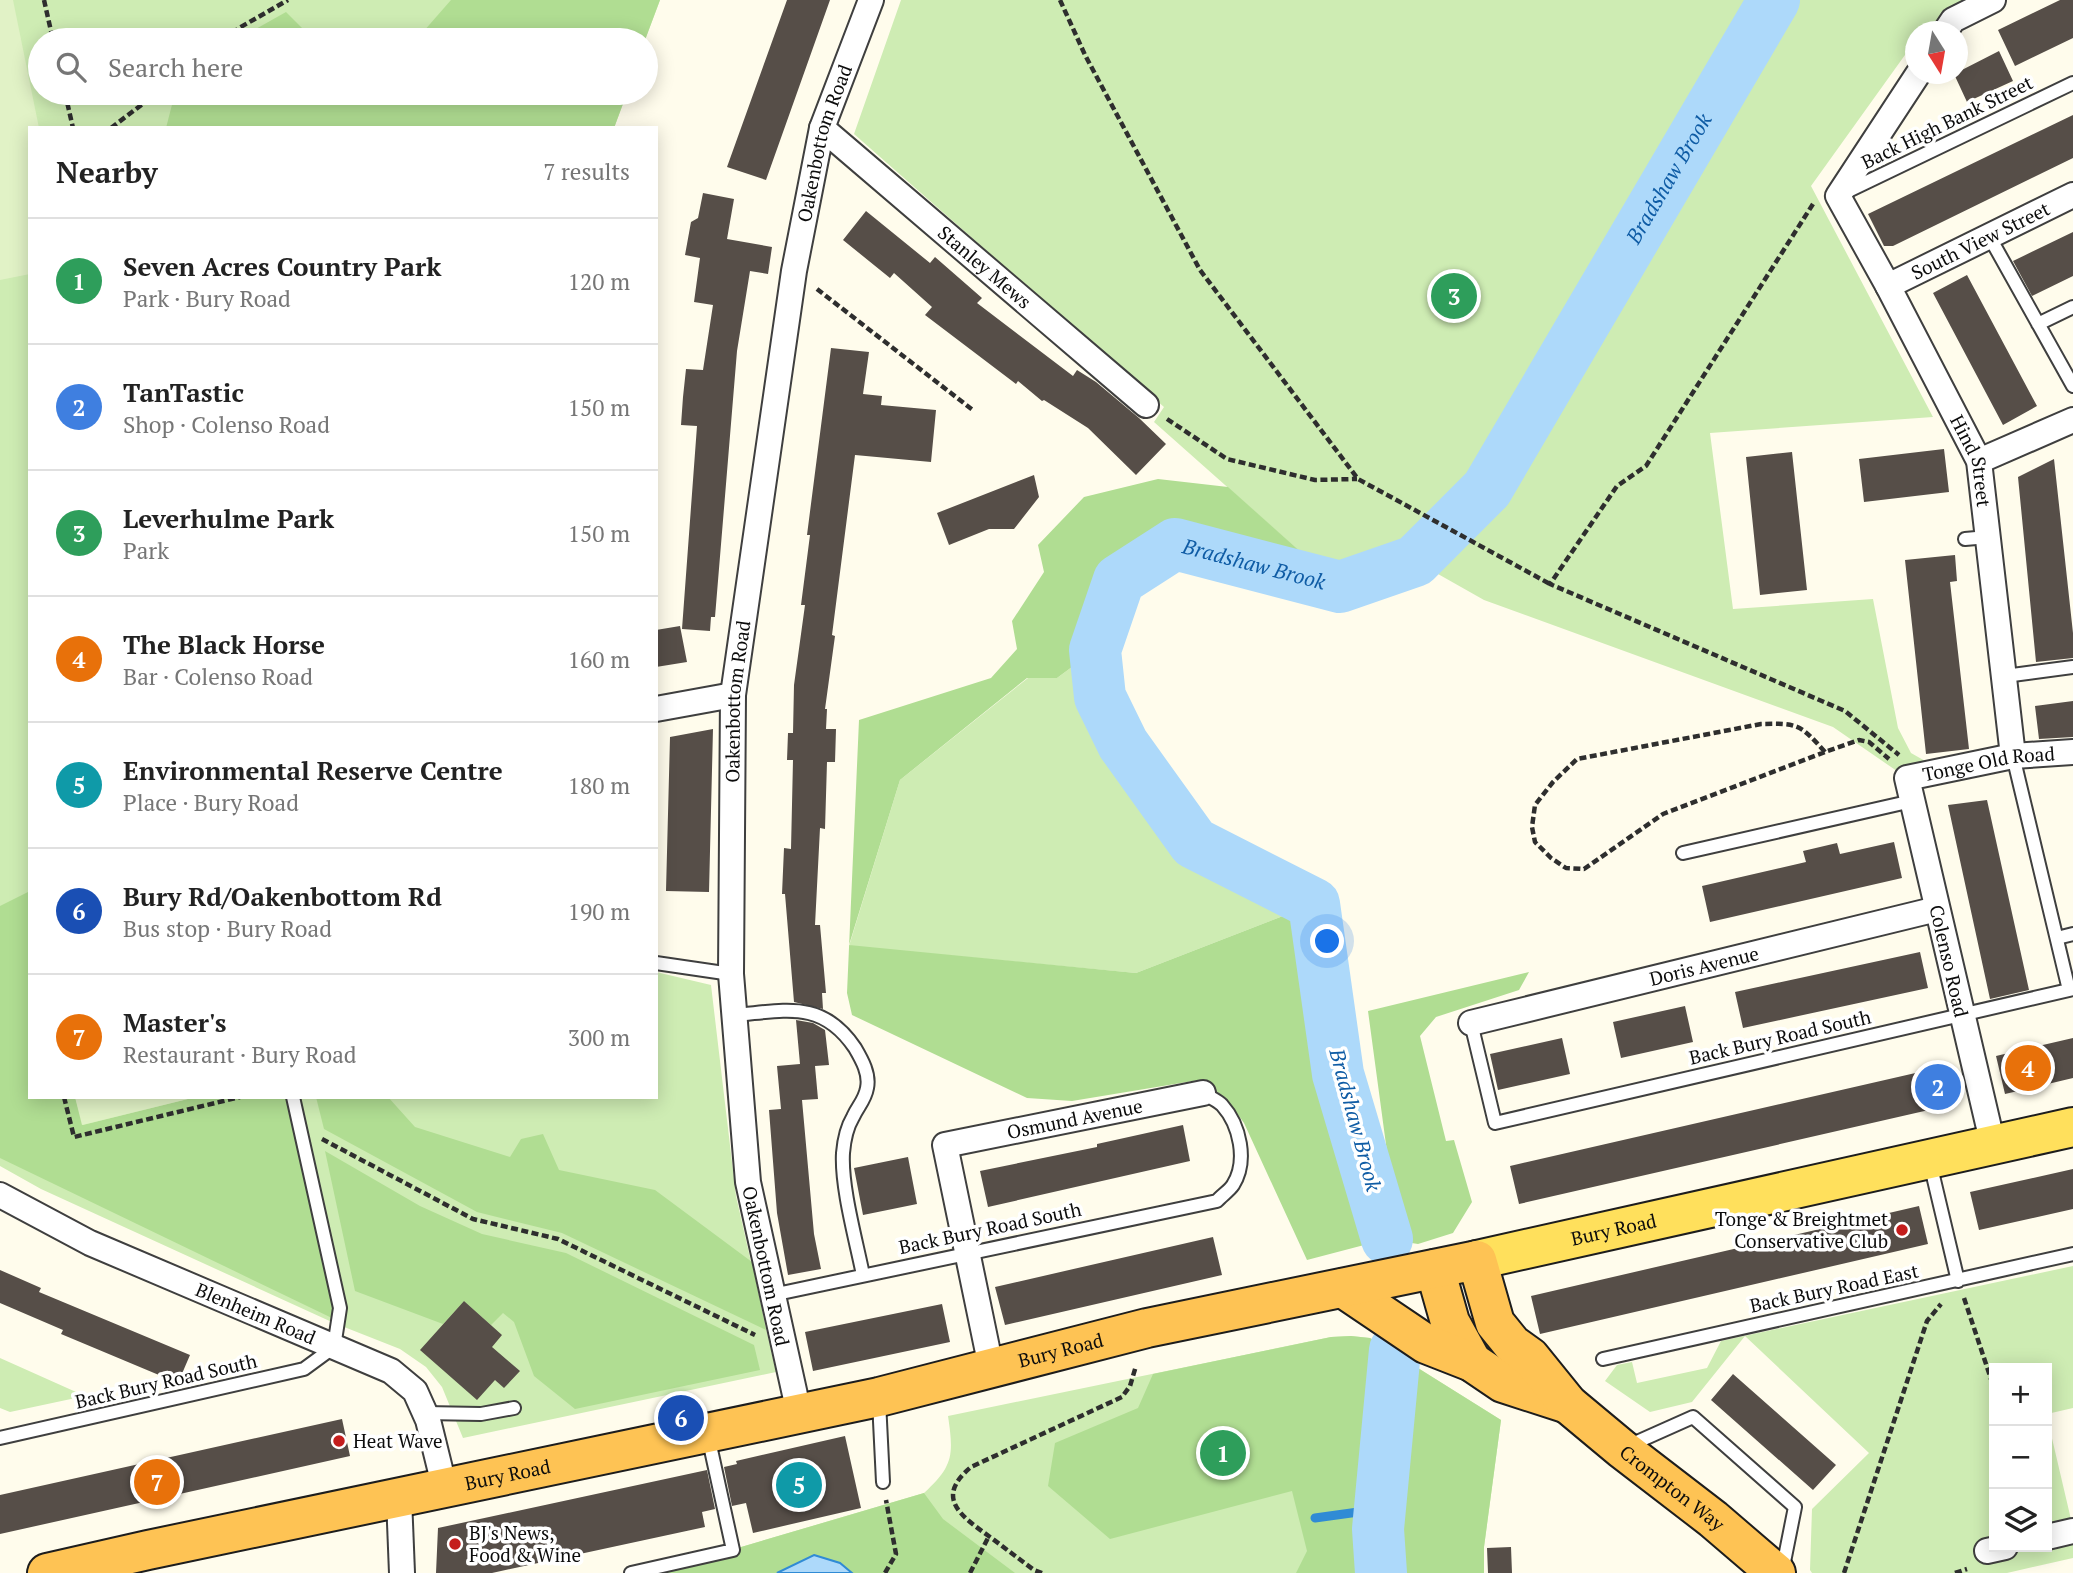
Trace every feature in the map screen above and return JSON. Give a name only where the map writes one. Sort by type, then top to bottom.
[{"type":"highway","name":"Bury Road","points":[[47,1573],[149,1556],[399,1498],[879,1397],[1147,1328],[1477,1259]]},
{"type":"highway","name":"Crompton Way","points":[[1477,1259],[1495,1323],[1512,1344],[1530,1357],[1568,1404],[1779,1573]]},
{"type":"highway","points":[[1435,1269],[1450,1322],[1472,1362]]},
{"type":"highway","name":"Crompton Way","points":[[1343,1289],[1426,1344],[1472,1362],[1503,1383],[1568,1404]]},
{"type":"main road","name":"Bury Road","points":[[1477,1259],[2073,1126]]},
{"type":"street","name":"Oakenbottom Road","points":[[799,1413],[748,1182],[731,974],[733,695],[794,271],[822,128],[871,0]]},
{"type":"street","points":[[1952,21],[1993,0]]},
{"type":"street","points":[[1828,196],[1911,84]]},
{"type":"street","name":"Stanley Mews","points":[[822,128],[1146,405]]},
{"type":"street","name":"South View Street","points":[[1888,286],[2073,195]]},
{"type":"street","name":"Hind Street","points":[[1828,196],[1888,286],[1979,461],[1977,538],[2005,676],[2014,756]]},
{"type":"street","points":[[1979,461],[2073,420]]},
{"type":"street","points":[[658,709],[733,695]]},
{"type":"street","name":"Tonge Old Road","points":[[1913,780],[2014,756],[2073,752]]},
{"type":"street","name":"Colenso Road","points":[[1913,780],[1937,909],[1993,1145]]},
{"type":"street","name":"Doris Avenue","points":[[1471,1023],[1937,909]]},
{"type":"street","name":"Osmund Avenue","points":[[966,1252],[945,1145],[1203,1093]]},
{"type":"street","name":"Blenheim Road","points":[[0,1195],[90,1244],[391,1371],[415,1391],[425,1413],[445,1489]]},
{"type":"street","points":[[966,1252],[992,1367]]},
{"type":"street","points":[[399,1498],[402,1573]]},
{"type":"street","points":[[2052,1536],[2073,1531]]},
{"type":"lane","name":"Back High Bank Street","points":[[1828,196],[2073,83]]},
{"type":"lane","points":[[1989,236],[2073,386]]},
{"type":"lane","points":[[2038,324],[2073,307]]},
{"type":"lane","points":[[2005,676],[2073,667]]},
{"type":"lane","points":[[2014,756],[2071,989]]},
{"type":"lane","points":[[1683,853],[1913,780]]},
{"type":"lane","points":[[2057,938],[2073,934]]},
{"type":"lane","points":[[658,963],[731,974]]},
{"type":"lane","name":"Back Bury Road South","points":[[1471,1023],[1495,1123],[2071,989]]},
{"type":"lane","points":[[734,1015],[800,1010],[825,1018],[849,1041],[863,1062],[868,1084],[865,1099],[852,1117],[845,1135],[843,1152],[843,1168],[863,1275]]},
{"type":"lane","name":"Back Bury Road South","points":[[772,1295],[1217,1201],[1233,1185],[1240,1162],[1240,1141],[1235,1124],[1220,1104],[1203,1093]]},
{"type":"lane","points":[[293,1099],[340,1308],[334,1346]]},
{"type":"lane","points":[[1929,1159],[1958,1281]]},
{"type":"lane","name":"Back Bury Road East","points":[[1603,1359],[2073,1254]]},
{"type":"lane","name":"Back Bury Road South","points":[[0,1438],[304,1369],[334,1346]]},
{"type":"lane","points":[[879,1397],[883,1482]]},
{"type":"lane","points":[[425,1413],[481,1414],[513,1408]]},
{"type":"lane","points":[[1622,1449],[1693,1417],[1795,1507],[1779,1573]]},
{"type":"lane","points":[[631,1573],[733,1550],[707,1433]]},
{"type":"path","points":[[44,0],[50,28]]},
{"type":"path","points":[[239,28],[288,0]]},
{"type":"path","points":[[1060,0],[1085,55],[1200,270],[1358,479],[1550,584],[1845,711],[1913,780]]},
{"type":"path","points":[[68,105],[73,126]]},
{"type":"path","points":[[114,126],[142,105]]},
{"type":"path","points":[[1550,584],[1617,486],[1646,466],[1828,196]]},
{"type":"path","points":[[794,271],[974,411]]},
{"type":"path","points":[[1146,405],[1227,460],[1315,480],[1358,479]]},
{"type":"path","points":[[1825,752],[1796,725],[1771,724],[1577,759],[1553,782],[1535,805],[1531,827],[1535,842],[1566,868],[1584,869],[1663,814],[1859,740],[1869,742],[1901,766],[1913,780]]},
{"type":"path","points":[[64,1099],[74,1137],[232,1099]]},
{"type":"path","points":[[300,1127],[473,1220],[558,1239],[783,1349]]},
{"type":"path","points":[[1958,1281],[1989,1373]]},
{"type":"path","points":[[1844,1573],[1927,1321],[1958,1281]]},
{"type":"path","points":[[1042,1573],[1034,1570],[961,1516],[952,1495],[954,1485],[971,1467],[1122,1396],[1130,1386],[1147,1328]]},
{"type":"path","points":[[883,1482],[896,1554],[885,1573]]},
{"type":"path","points":[[970,1573],[989,1536]]},
{"type":"path","points":[[1955,1573],[1967,1568],[1969,1573]]},
{"type":"green space","points":[[0,0],[660,0],[650,28],[28,28],[28,105],[623,105],[615,126],[28,126],[28,1099],[658,1099],[658,972],[711,985],[736,1196],[776,1372],[463,1438],[442,1387],[426,1367],[400,1349],[334,1323],[41,1189],[0,1166]]},
{"type":"green space","points":[[0,0],[13,0],[28,74],[28,105],[34,105],[39,126],[28,126],[28,274],[0,280]]},
{"type":"green space","points":[[451,0],[660,0],[650,28],[426,28]]},
{"type":"green space","points":[[901,0],[1985,0],[1942,21],[1905,21],[1905,55],[1811,186],[1933,417],[1710,433],[1733,609],[1873,599],[1898,728],[1911,753],[1941,770],[1907,778],[1833,727],[1484,600],[1415,561],[1340,587],[1154,422],[1164,407],[854,134]]},
{"type":"green space","points":[[286,12],[302,28],[257,28]]},
{"type":"green space","points":[[172,105],[623,105],[615,126],[167,126]]},
{"type":"green space","points":[[1158,479],[1228,487],[1340,587],[1175,544],[1119,580],[1095,650],[1057,678],[1027,678],[900,780],[849,945],[859,720],[991,678],[1017,649],[1012,621],[1044,572],[1038,545],[1084,497]]},
{"type":"green space","points":[[1095,650],[1100,697],[1123,744],[1194,843],[1314,904],[1136,973],[849,946],[900,780],[1028,678],[1057,678]]},
{"type":"green space","points":[[28,892],[28,1099],[76,1099],[83,1125],[188,1099],[293,1099],[340,1308],[334,1319],[0,1158],[0,906]]},
{"type":"green space","points":[[1314,904],[1338,1074],[1387,1239],[1307,1260],[1244,1123],[1226,1098],[1199,1080],[1072,1101],[1027,1098],[852,1015],[847,993],[849,945],[1136,973]]},
{"type":"green space","points":[[1529,972],[1519,990],[1436,1017],[1420,1036],[1446,1141],[1454,1140],[1472,1202],[1453,1233],[1418,1244],[1399,1241],[1368,1011]]},
{"type":"green space","points":[[76,1099],[188,1099],[82,1125]]},
{"type":"green space","points":[[316,1099],[390,1099],[415,1127],[510,1157],[521,1139],[543,1134],[559,1170],[655,1190],[752,1262],[766,1330],[562,1233],[477,1212],[324,1129]]},
{"type":"green space","points":[[325,1151],[420,1206],[482,1234],[566,1253],[754,1345],[760,1370],[575,1409],[534,1376],[514,1322],[503,1313],[491,1325],[464,1301],[443,1324],[355,1291]]},
{"type":"green space","points":[[2073,1266],[2073,1408],[2052,1413],[2052,1363],[1989,1363],[1989,1552],[2052,1552],[2052,1438],[2073,1528],[2073,1558],[2007,1573],[1812,1573],[1812,1509],[1869,1453],[1745,1336],[1692,1402],[1650,1412],[1605,1381],[1617,1365],[1632,1362],[1637,1383],[1707,1368],[1721,1341]]},
{"type":"green space","points":[[1331,1337],[1370,1338],[1501,1420],[1484,1547],[1484,1573],[653,1573],[924,1493],[941,1475],[949,1459],[951,1441],[948,1416]]},
{"type":"green space","points":[[1331,1337],[1370,1338],[1501,1420],[1484,1547],[1484,1573],[1296,1573],[1307,1551],[1292,1491],[1110,1539],[1048,1486],[1055,1443],[1138,1408],[1153,1374]]},
{"type":"green space","points":[[0,1358],[85,1396],[10,1412],[0,1408]]},
{"type":"green space","points":[[924,1493],[943,1519],[1015,1573],[653,1573]]},
{"type":"water","points":[[814,1555],[840,1563],[852,1573],[777,1573]]},
{"type":"building","points":[[787,0],[830,0],[766,180],[727,167]]},
{"type":"building","points":[[2060,0],[2073,0],[2073,38],[2015,66],[1998,30]]},
{"type":"building","points":[[1999,51],[2013,81],[1967,102],[1959,84],[1968,84],[1968,67]]},
{"type":"building","points":[[2073,115],[2073,158],[1893,246],[1884,246],[1868,214]]},
{"type":"building","points":[[703,193],[734,199],[727,239],[772,247],[768,274],[750,271],[737,351],[715,617],[711,617],[710,631],[682,629],[697,426],[681,425],[683,397],[686,369],[703,370],[713,305],[694,302],[700,258],[685,255],[691,222],[698,218]]},
{"type":"building","points":[[866,211],[930,263],[935,257],[982,298],[977,303],[1073,376],[1077,370],[1096,382],[1166,444],[1136,475],[1088,428],[1042,401],[1018,381],[1016,384],[925,315],[932,307],[894,273],[890,278],[843,240]]},
{"type":"building","points":[[2073,232],[2073,276],[2032,296],[2013,261]]},
{"type":"building","points":[[1967,275],[2037,406],[2003,425],[1933,293]]},
{"type":"building","points":[[831,348],[869,352],[863,394],[882,396],[881,405],[936,410],[931,462],[855,455],[825,709],[826,729],[836,729],[835,762],[827,762],[825,829],[820,828],[815,925],[820,925],[826,993],[822,993],[823,1009],[794,1002],[785,894],[782,894],[784,848],[791,849],[793,760],[787,760],[788,733],[793,733],[794,685],[805,605],[801,605],[810,535],[807,535]]},
{"type":"building","points":[[1944,449],[1949,492],[1864,502],[1859,459]]},
{"type":"building","points":[[1792,452],[1807,590],[1760,595],[1746,457]]},
{"type":"building","points":[[2054,459],[2073,633],[2073,658],[2036,662],[2018,477]]},
{"type":"building","points":[[1034,475],[1039,497],[1014,529],[989,529],[949,545],[937,513]]},
{"type":"building","points":[[1955,555],[1957,581],[1950,582],[1969,749],[1926,754],[1905,560]]},
{"type":"building","points":[[680,626],[687,662],[658,667],[658,630]]},
{"type":"building","points":[[2073,701],[2073,737],[2039,739],[2035,706]]},
{"type":"building","points":[[713,729],[709,892],[666,891],[670,737]]},
{"type":"building","points":[[1987,800],[2029,990],[1990,999],[1948,805]]},
{"type":"building","points":[[1894,842],[1902,878],[1710,922],[1702,886],[1806,862],[1803,851],[1837,843],[1840,854]]},
{"type":"building","points":[[1920,952],[1928,988],[1743,1028],[1735,992]]},
{"type":"building","points":[[1685,1006],[1693,1042],[1621,1058],[1613,1022]]},
{"type":"building","points":[[796,1020],[813,1023],[825,1030],[829,1065],[815,1066],[818,1099],[802,1100],[814,1234],[821,1269],[788,1275],[777,1213],[769,1110],[781,1109],[777,1066],[800,1064]]},
{"type":"building","points":[[1562,1038],[1570,1074],[1498,1090],[1490,1054]]},
{"type":"building","points":[[2073,1038],[2073,1078],[2005,1094],[1996,1056]]},
{"type":"building","points":[[1946,1066],[1955,1104],[1519,1204],[1510,1166]]},
{"type":"building","points":[[1183,1125],[1190,1161],[988,1207],[980,1171],[1097,1147],[1097,1144]]},
{"type":"building","points":[[908,1157],[917,1204],[863,1215],[854,1168]]},
{"type":"building","points":[[2073,1169],[2073,1209],[1979,1230],[1970,1192]]},
{"type":"building","points":[[1919,1206],[1928,1244],[1540,1334],[1531,1296]]},
{"type":"building","points":[[1213,1237],[1222,1275],[1005,1325],[995,1287]]},
{"type":"building","points":[[0,1270],[41,1288],[39,1292],[190,1355],[178,1383],[61,1334],[63,1330],[0,1303]]},
{"type":"building","points":[[464,1301],[502,1335],[492,1347],[520,1371],[504,1388],[495,1380],[477,1400],[420,1350]]},
{"type":"building","points":[[942,1304],[950,1342],[813,1371],[805,1332]]},
{"type":"building","points":[[1733,1374],[1836,1465],[1813,1490],[1711,1400]]},
{"type":"building","points":[[342,1419],[350,1456],[0,1534],[0,1495]]},
{"type":"building","points":[[845,1436],[861,1508],[753,1533],[746,1503],[732,1506],[724,1467],[737,1464],[736,1461]]},
{"type":"building","points":[[707,1470],[715,1509],[702,1512],[705,1527],[492,1573],[436,1573],[438,1528]]},
{"type":"building","points":[[1511,1547],[1512,1573],[1488,1573],[1487,1548]]},
{"type":"waterway","name":"Bradshaw Brook","points":[[1387,1239],[1338,1074],[1314,904],[1194,843],[1123,744],[1100,697],[1095,650],[1119,580],[1175,544],[1340,587],[1415,561],[1487,489],[1774,0]]},
{"type":"waterway","name":"Bradshaw Brook","points":[[1381,1573],[1378,1529],[1395,1350]]},
{"type":"waterway","points":[[1315,1518],[1380,1509]]},
{"type":"place","name":"Leverhulme Park","points":[[1454,296]]},
{"type":"place","name":"The Black Horse","points":[[2028,1068]]},
{"type":"place","name":"TanTastic","points":[[1938,1087]]},
{"type":"place","name":"Tonge & Breightmet Conservative Club","points":[[1902,1230]]},
{"type":"place","name":"Bury Rd/Oakenbottom Rd","points":[[681,1418]]},
{"type":"place","name":"Heat Wave","points":[[339,1441]]},
{"type":"place","name":"Seven Acres Country Park","points":[[1223,1453]]},
{"type":"place","name":"Master's","points":[[157,1482]]},
{"type":"place","name":"Environmental Reserve Centre","points":[[799,1485]]},
{"type":"place","name":"BJ's News, Food & Wine","points":[[455,1544]]}]
